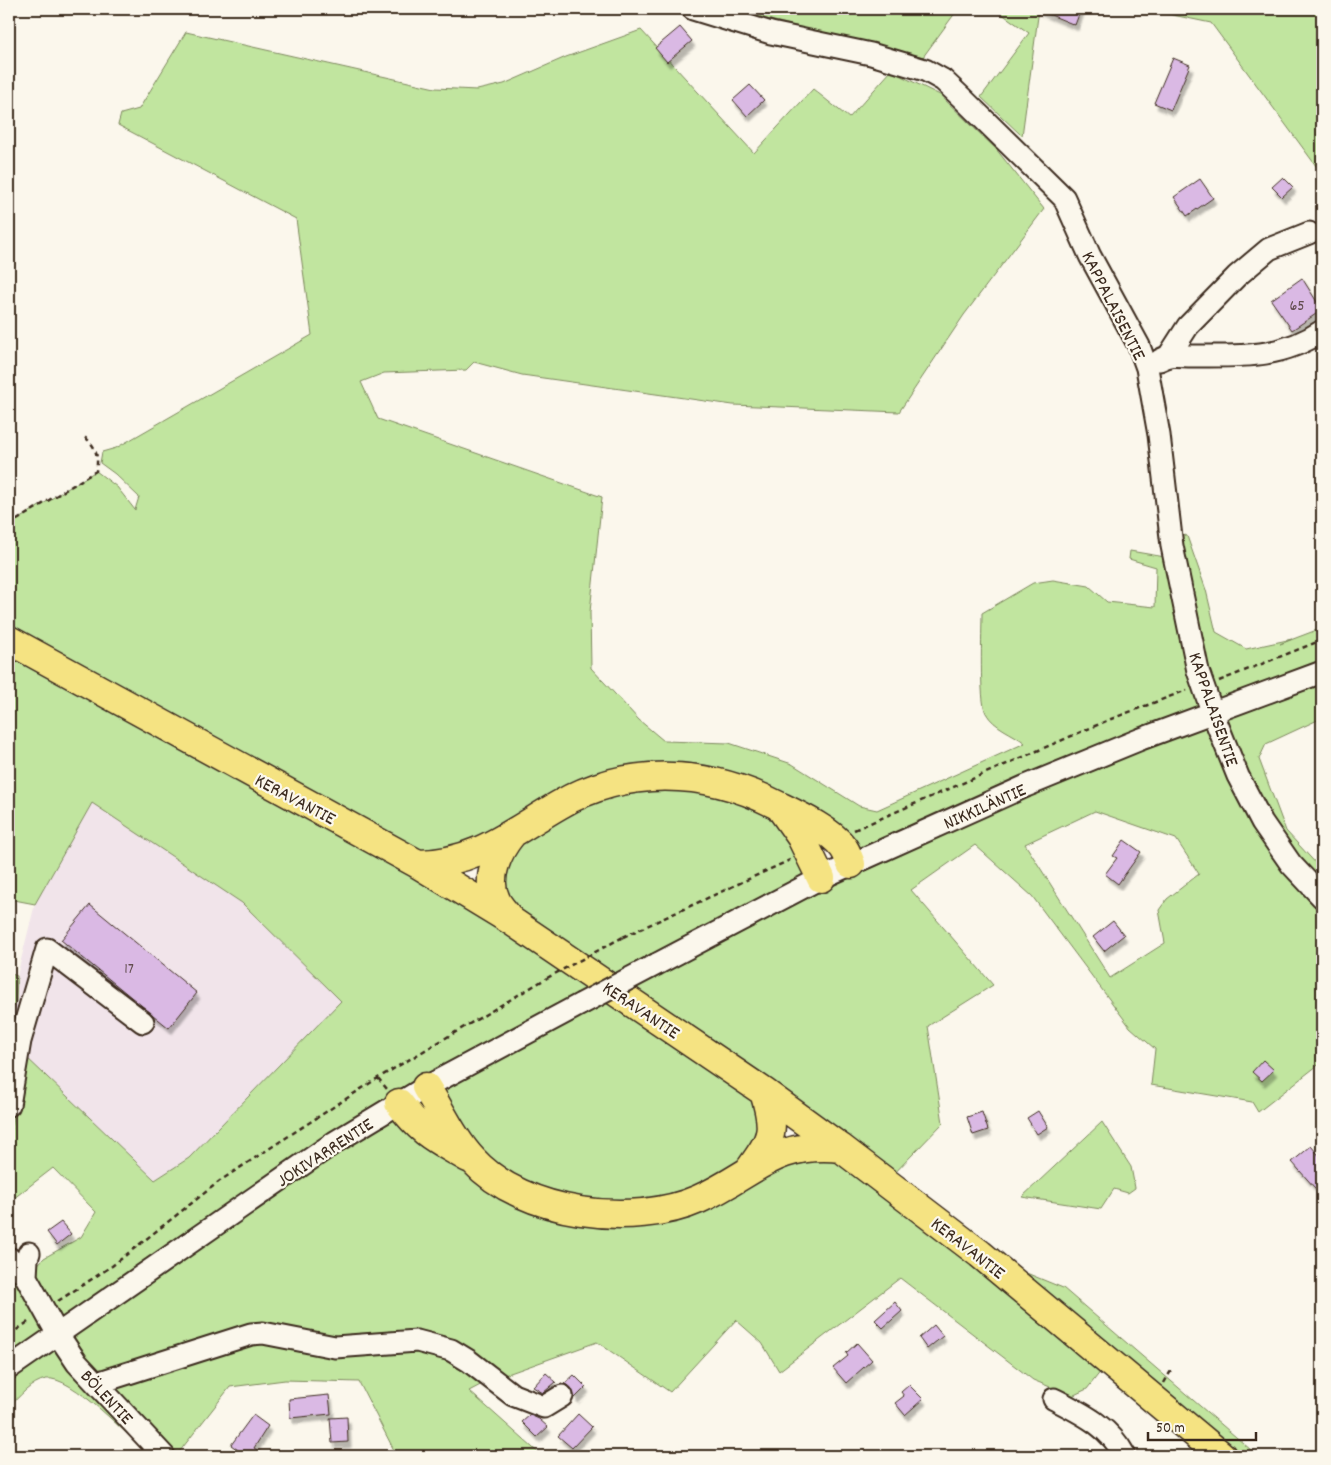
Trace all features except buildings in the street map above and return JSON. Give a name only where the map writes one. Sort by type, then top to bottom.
[{"type":"main road","name":"KERAVANTIE","points":[[9,640],[418,864],[510,920],[764,1092],[842,1148],[980,1254],[1222,1456]]},
{"type":"main road","points":[[418,864],[449,863],[496,844],[570,800],[615,783],[639,778],[668,776],[700,778],[729,784],[778,805],[834,839],[843,847],[852,864]]},
{"type":"main road","points":[[778,805],[793,824],[821,878]]},
{"type":"main road","points":[[510,920],[496,899],[492,878],[502,846],[513,833]]},
{"type":"main road","points":[[426,1087],[474,1161]]},
{"type":"main road","points":[[749,1170],[768,1143],[772,1126],[764,1092]]},
{"type":"main road","points":[[399,1103],[416,1125],[428,1135],[474,1161],[514,1190],[546,1203],[583,1212],[626,1215],[667,1209],[699,1199],[749,1170],[789,1151],[811,1146],[842,1148]]},
{"type":"street","name":"KAPPALAISENTIE","points":[[693,9],[771,33],[887,58],[926,70],[943,80],[1064,198],[1090,256],[1139,346],[1147,368],[1159,435],[1172,546],[1198,671],[1212,714],[1238,776],[1262,822],[1291,864],[1322,896]]},
{"type":"street","points":[[1147,368],[1170,354],[1188,326],[1237,276],[1268,250],[1309,233]]},
{"type":"street","points":[[1170,354],[1190,356],[1264,355],[1292,348],[1322,331]]},
{"type":"street","name":"NIKKILÄNTIE","points":[[657,964],[821,878],[1026,786],[1141,739],[1322,672]]},
{"type":"street","points":[[9,1105],[20,1041],[47,949],[143,1022]]},
{"type":"street","name":"JOKIVARRENTIE","points":[[9,1368],[283,1176],[399,1103],[657,964]]},
{"type":"street","points":[[26,1277],[27,1259],[30,1253]]},
{"type":"street","name":"BÖLENTIE","points":[[9,1258],[26,1277],[57,1333],[77,1363],[98,1383],[164,1456]]},
{"type":"street","points":[[98,1383],[251,1334],[263,1334],[335,1347],[417,1341],[451,1350],[470,1361],[513,1395],[544,1407],[562,1396]]},
{"type":"street","points":[[1054,1399],[1100,1424],[1125,1456]]},
{"type":"path","points":[[9,525],[96,471],[98,459],[92,443],[83,436]]},
{"type":"path","points":[[1216,682],[1322,640]]},
{"type":"path","points":[[853,830],[1111,719],[1188,689]]},
{"type":"path","points":[[54,1304],[112,1266],[221,1180],[378,1078],[547,978],[623,937],[797,856]]},
{"type":"path","points":[[9,1335],[34,1318]]},
{"type":"shaded area","points":[[92,802],[242,903],[342,1001],[189,1158],[155,1180],[9,1042],[9,1018],[16,1002],[17,976],[35,904]]},
{"type":"green space","points":[[725,9],[958,9],[923,57]]},
{"type":"green space","points":[[995,9],[1039,9],[1022,136],[981,97],[1029,33]]},
{"type":"green space","points":[[1144,9],[1322,9],[1322,174],[1211,23]]},
{"type":"green space","points":[[641,30],[754,153],[813,89],[849,118],[891,71],[940,95],[996,149],[1044,209],[964,315],[899,412],[733,405],[522,375],[474,362],[466,370],[384,373],[361,382],[378,419],[602,497],[590,612],[591,668],[639,720],[664,741],[729,743],[792,764],[859,806],[877,810],[1025,743],[994,723],[986,713],[982,695],[982,613],[1033,583],[1053,580],[1089,586],[1107,602],[1155,607],[1156,567],[1129,559],[1130,551],[1171,558],[1169,527],[1187,536],[1206,590],[1216,632],[1246,649],[1292,639],[1280,644],[1322,628],[1322,718],[1266,744],[1259,759],[1286,831],[1322,870],[1322,1062],[1258,1112],[1252,1102],[1151,1085],[1155,1049],[1130,1027],[1032,896],[975,845],[911,890],[993,985],[928,1026],[943,1123],[886,1182],[980,1254],[1063,1288],[1258,1456],[1202,1456],[1108,1362],[1087,1389],[1072,1396],[1033,1380],[900,1278],[779,1371],[762,1343],[736,1320],[670,1392],[597,1342],[488,1381],[469,1391],[542,1456],[397,1456],[359,1382],[285,1380],[230,1387],[176,1456],[150,1456],[100,1409],[85,1397],[57,1380],[46,1379],[35,1383],[9,1407],[9,1258],[26,1277],[44,1258],[81,1237],[96,1212],[53,1168],[9,1202],[9,1146],[24,1055],[155,1180],[189,1158],[341,1001],[242,903],[92,803],[35,904],[9,899],[9,525],[96,471],[117,487],[135,510],[139,497],[115,474],[100,463],[102,452],[116,448],[312,335],[296,219],[118,125],[121,114],[139,109],[186,32],[435,88],[477,90],[504,84],[566,57]],"holes":[[[1095,811],[1176,839],[1199,874],[1167,899],[1159,910],[1165,943],[1110,978],[1025,844]],[[793,824],[851,864],[821,878]],[[495,862],[512,920],[419,864]],[[426,1088],[428,1135],[400,1103]],[[765,1093],[811,1146],[750,1168]]]},
{"type":"green space","points":[[9,973],[17,976],[16,1002],[9,1018]]},
{"type":"green space","points":[[1102,1122],[1131,1167],[1135,1188],[1128,1193],[1114,1189],[1101,1209],[1022,1197]]}]
